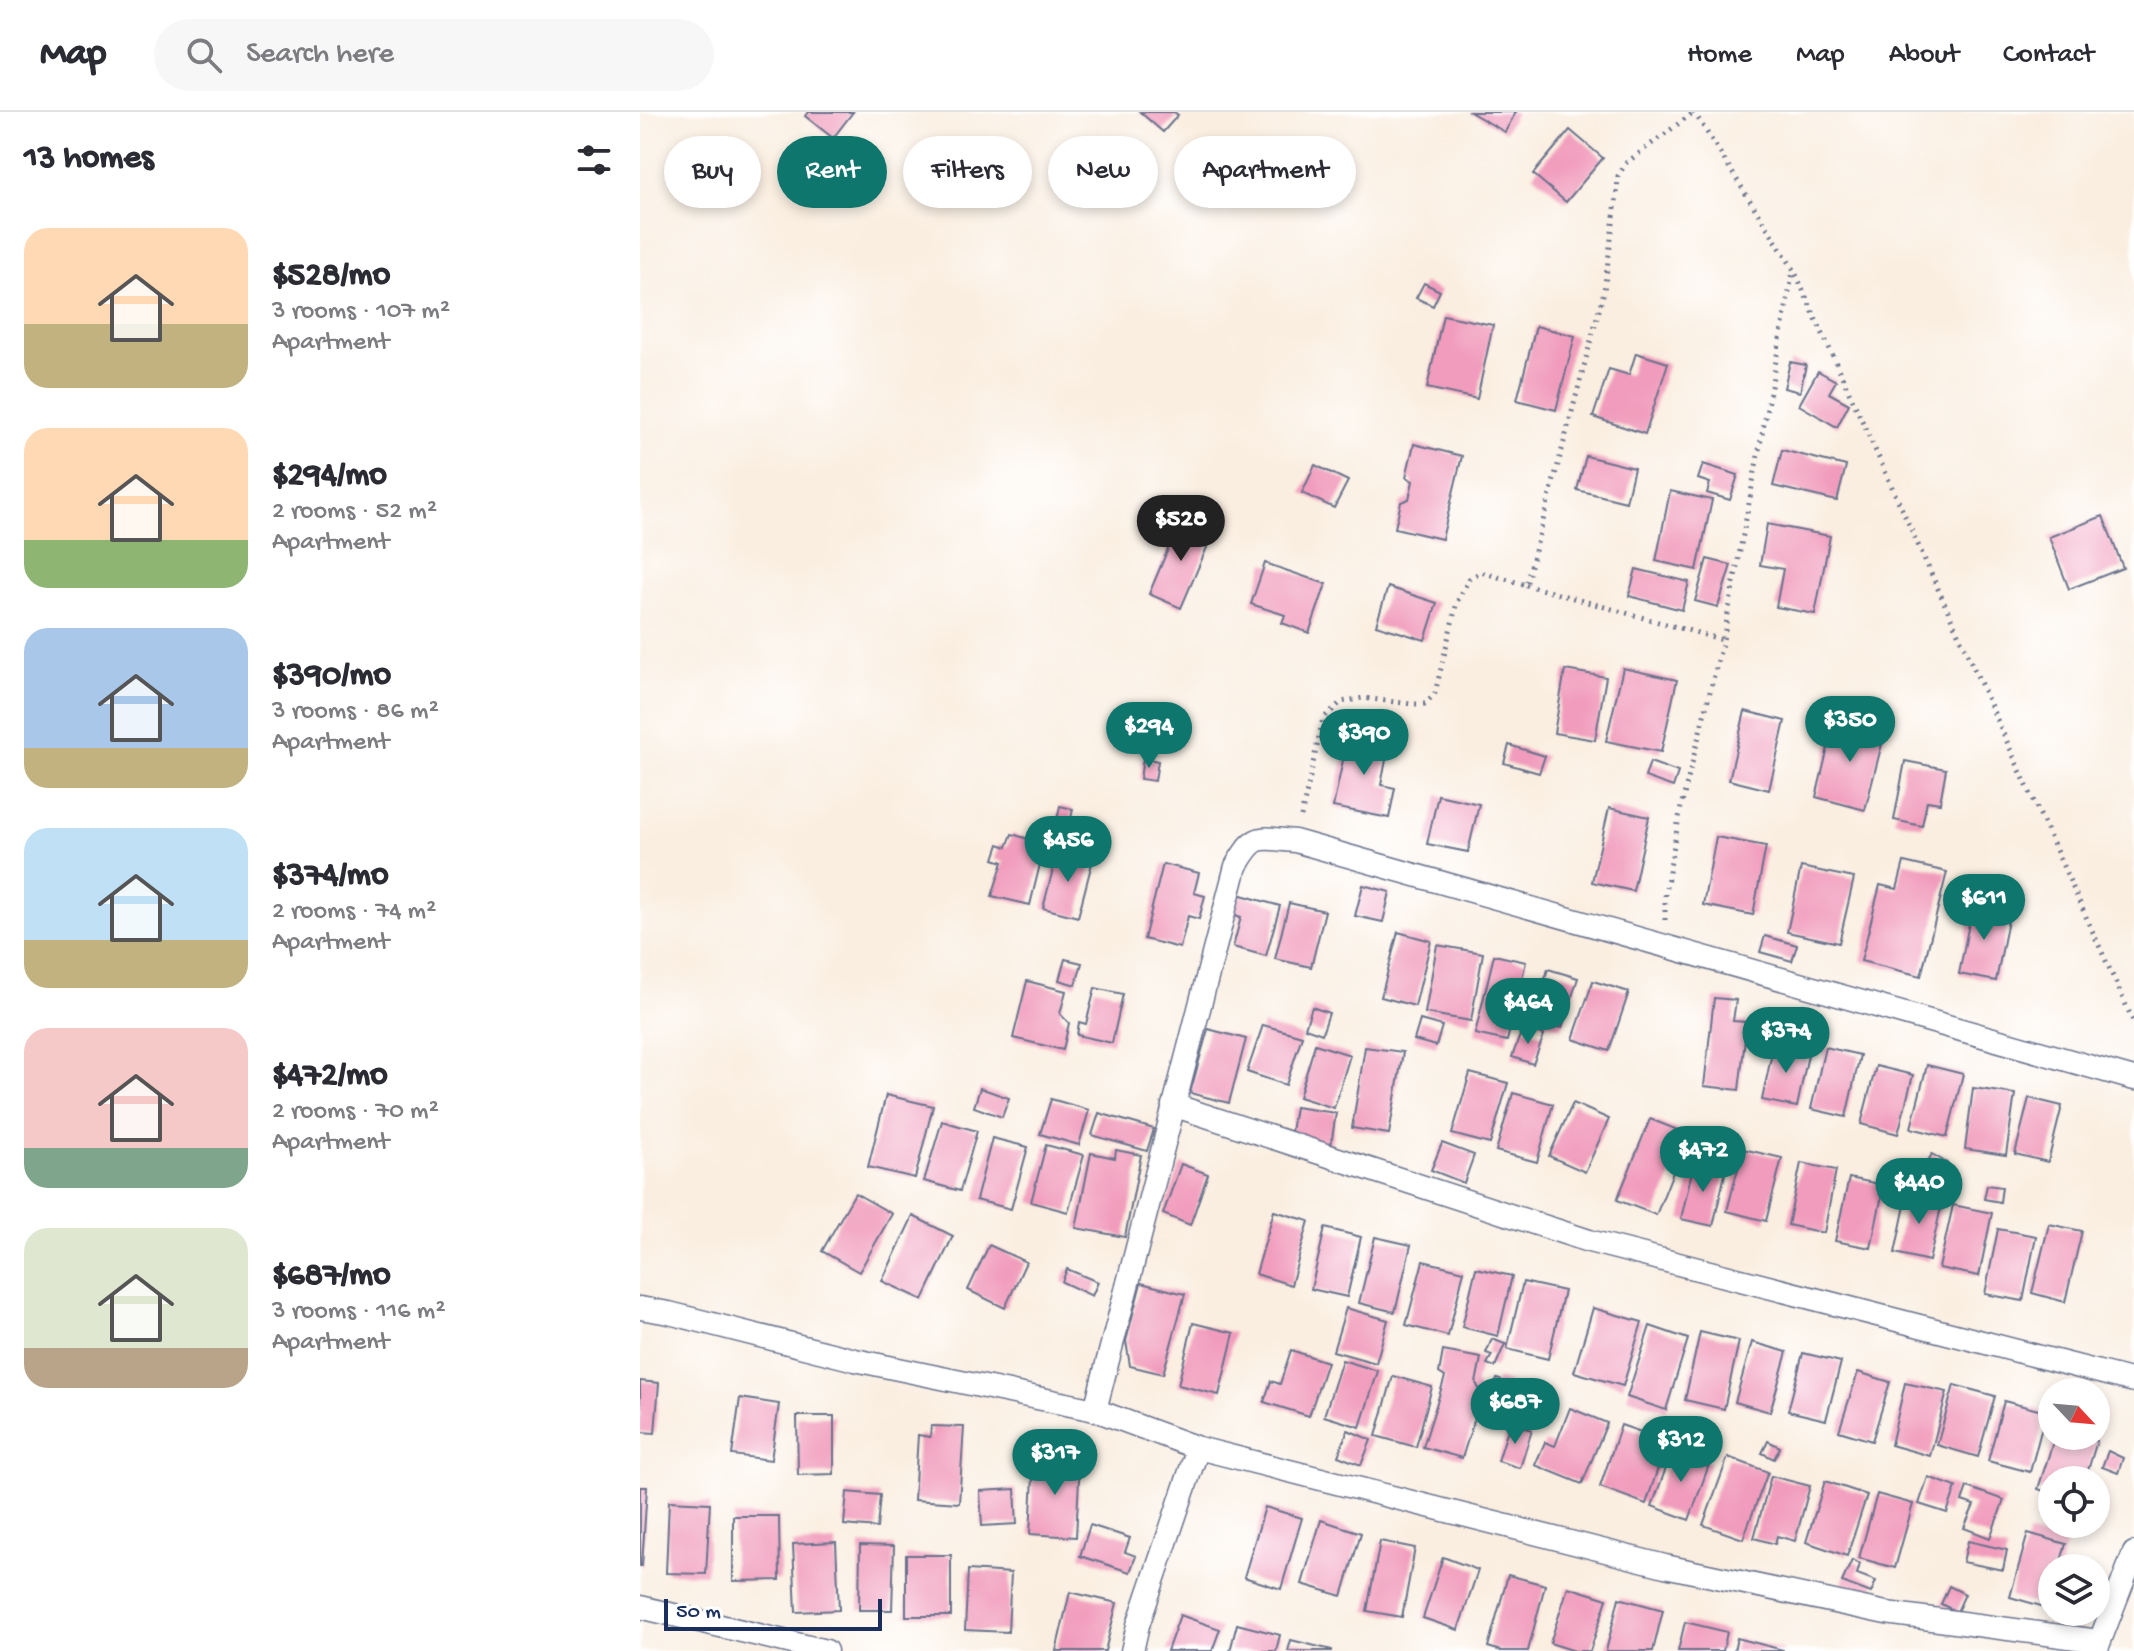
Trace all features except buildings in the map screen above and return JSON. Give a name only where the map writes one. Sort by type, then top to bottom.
[{"type":"street","points":[[1095,1410],[1236,866],[1249,845],[1261,838],[1295,841],[2134,1079]]},
{"type":"street","points":[[1173,1105],[1589,1241],[2134,1381]]},
{"type":"street","points":[[640,1308],[855,1360],[1095,1410],[1198,1448],[1665,1566],[1886,1613],[2098,1646],[2134,1553]]},
{"type":"street","points":[[1132,1651],[1198,1448]]},
{"type":"street","points":[[640,1607],[824,1651]]},
{"type":"path","points":[[1526,585],[1604,291],[1618,176],[1626,163],[1694,112],[1794,270],[2134,1023]]},
{"type":"path","points":[[1656,943],[1665,920],[1665,894],[1681,807],[1723,640],[1794,270]]},
{"type":"path","points":[[1295,841],[1323,719],[1341,702],[1363,698],[1425,704],[1435,693],[1457,602],[1469,579],[1481,572],[1723,640]]}]
